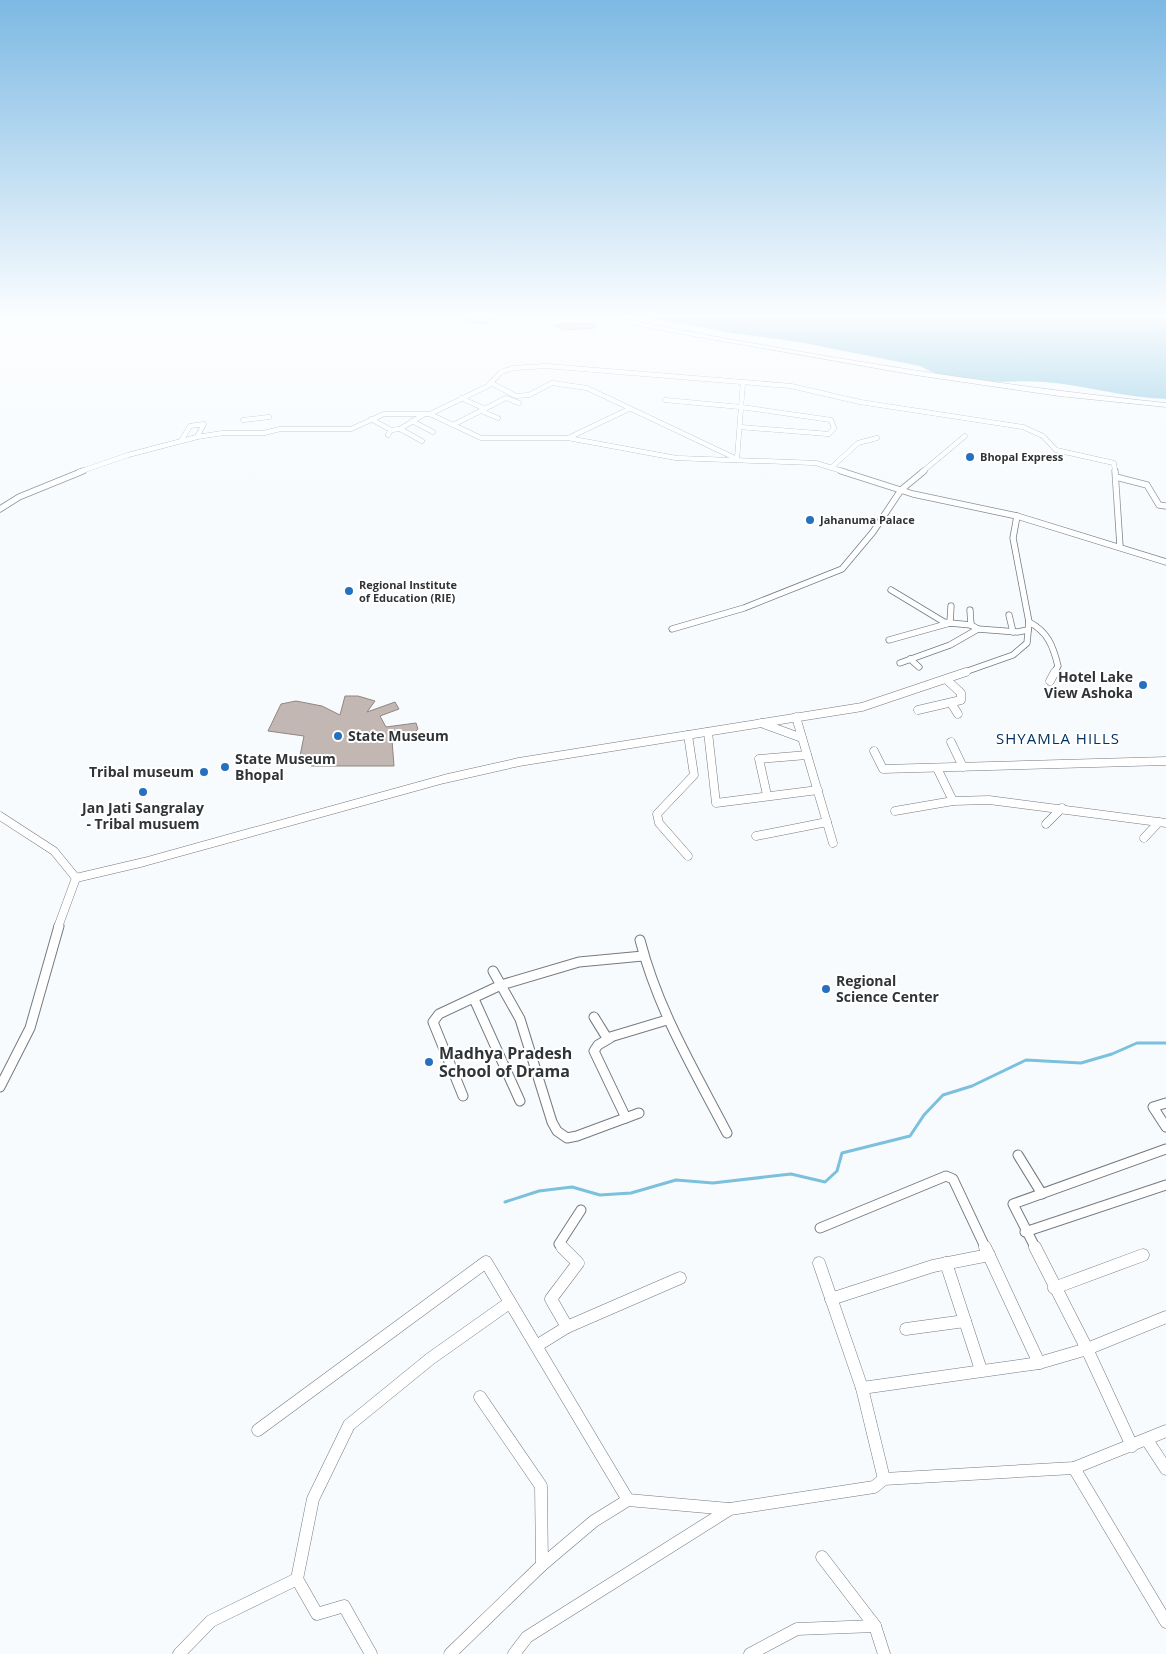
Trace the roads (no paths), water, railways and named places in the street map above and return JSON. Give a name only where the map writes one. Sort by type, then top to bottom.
[{"type":"street","points":[[371,420],[390,432],[400,429],[412,421],[477,390]]},
{"type":"street","points":[[503,390],[516,396],[529,395],[538,390]]},
{"type":"street","points":[[591,390],[737,459]]},
{"type":"street","points":[[737,459],[742,390]]},
{"type":"street","points":[[815,390],[860,402],[1023,427],[1043,436],[1056,450],[1114,463],[1120,546]]},
{"type":"street","points":[[1032,390],[1166,405]]},
{"type":"street","points":[[461,398],[498,418]]},
{"type":"street","points":[[453,425],[506,398],[520,403]]},
{"type":"street","points":[[665,400],[741,407],[831,420],[834,428],[829,434],[740,427]]},
{"type":"street","points":[[568,438],[629,409]]},
{"type":"street","points":[[0,509],[18,497],[80,472],[198,437],[223,433],[246,433],[257,430],[351,429],[384,414],[427,414],[481,438],[568,438],[676,458],[816,463],[832,466],[901,490],[1017,516],[1120,546],[1166,562]]},
{"type":"street","points":[[246,433],[241,418],[268,417]]},
{"type":"street","points":[[412,421],[433,432]]},
{"type":"street","points":[[181,441],[190,426],[204,424],[198,437]]},
{"type":"street","points":[[400,429],[422,441]]},
{"type":"street","points":[[497,430],[497,439]]},
{"type":"street","points":[[672,629],[744,608],[842,569],[873,532],[901,490],[965,436]]},
{"type":"street","points":[[832,466],[858,443],[877,438]]},
{"type":"street","points":[[1116,478],[1147,485],[1159,505],[1166,507]]},
{"type":"street","points":[[76,878],[144,862],[444,779],[519,762],[862,706],[947,680],[1012,655],[1028,643],[1029,622],[1013,538],[1017,516]]},
{"type":"street","points":[[1015,527],[1035,522]]},
{"type":"street","points":[[891,590],[938,620],[971,625],[978,629],[1013,632],[1028,630]]},
{"type":"street","points":[[950,606],[950,623]]},
{"type":"street","points":[[970,610],[971,625]]},
{"type":"street","points":[[1009,615],[1013,632]]},
{"type":"street","points":[[1029,622],[1041,628],[1052,642],[1058,666],[1050,681]]},
{"type":"street","points":[[890,640],[950,623]]},
{"type":"street","points":[[900,663],[968,636],[978,629]]},
{"type":"street","points":[[910,660],[919,667]]},
{"type":"street","points":[[918,710],[961,700],[962,693],[947,680]]},
{"type":"street","points":[[951,703],[958,714]]},
{"type":"street","points":[[796,717],[833,843]]},
{"type":"street","points":[[760,723],[802,738]]},
{"type":"street","points":[[708,732],[716,803],[818,790]]},
{"type":"street","points":[[688,735],[694,775],[657,814],[659,823],[688,856]]},
{"type":"street","points":[[951,742],[963,767]]},
{"type":"street","points":[[874,751],[883,769],[1166,761]]},
{"type":"street","points":[[767,795],[759,759],[807,755]]},
{"type":"street","points":[[937,768],[953,801]]},
{"type":"street","points":[[895,811],[953,801],[989,800],[1062,808],[1163,823]]},
{"type":"street","points":[[1046,824],[1062,808]]},
{"type":"street","points":[[0,816],[54,851],[76,878]]},
{"type":"street","points":[[756,836],[827,822]]},
{"type":"street","points":[[1144,838],[1163,823]]},
{"type":"street","points":[[0,1087],[30,1028],[52,944],[76,878]]},
{"type":"street","points":[[640,940],[646,970],[668,1020],[727,1132]]},
{"type":"street","points":[[463,1096],[433,1022],[439,1014],[501,986],[579,962],[643,956]]},
{"type":"street","points":[[492,971],[520,1019],[557,1131],[568,1138],[639,1113]]},
{"type":"street","points":[[474,999],[520,1101]]},
{"type":"street","points":[[594,1017],[604,1036],[610,1038]]},
{"type":"street","points":[[626,1118],[594,1051],[598,1045],[610,1038],[668,1020]]},
{"type":"street","points":[[1166,1103],[1153,1108],[1166,1126]]},
{"type":"street","points":[[1132,1446],[1087,1349],[1054,1288],[1013,1204],[1166,1149]]},
{"type":"street","points":[[1018,1155],[1042,1194]]},
{"type":"street","points":[[820,1228],[946,1176],[953,1179],[1039,1363]]},
{"type":"street","points":[[1026,1232],[1166,1186]]},
{"type":"street","points":[[567,1327],[551,1299],[578,1262],[559,1244],[581,1210]]},
{"type":"street","points":[[1054,1288],[1143,1255]]},
{"type":"street","points":[[830,1299],[946,1263],[989,1256]]},
{"type":"street","points":[[258,1430],[486,1262],[509,1303],[538,1345],[628,1500]]},
{"type":"street","points":[[818,1263],[862,1388],[884,1479]]},
{"type":"street","points":[[946,1263],[981,1370]]},
{"type":"street","points":[[538,1345],[567,1327],[680,1278]]},
{"type":"street","points":[[371,1654],[344,1606],[317,1614],[297,1579],[313,1499],[349,1425],[430,1359],[509,1303]]},
{"type":"street","points":[[862,1388],[1039,1363],[1087,1349],[1166,1317]]},
{"type":"street","points":[[906,1329],[965,1321]]},
{"type":"street","points":[[480,1397],[541,1486],[542,1565]]},
{"type":"street","points":[[450,1654],[542,1565],[594,1521],[628,1500],[730,1509],[874,1487],[884,1479],[1074,1468],[1166,1431]]},
{"type":"street","points":[[1147,1440],[1166,1469]]},
{"type":"street","points":[[1074,1468],[1166,1622]]},
{"type":"street","points":[[514,1654],[527,1637],[730,1509]]},
{"type":"street","points":[[822,1557],[875,1626],[884,1654]]},
{"type":"street","points":[[179,1654],[211,1621],[297,1579]]},
{"type":"street","points":[[750,1654],[797,1629],[875,1626]]},
{"type":"water","points":[[1100,390],[1166,390],[1166,399]]},
{"type":"waterway","points":[[505,1202],[539,1191],[572,1187],[600,1195],[631,1193],[676,1180],[713,1183],[791,1174],[825,1182],[837,1171],[842,1153],[910,1136],[924,1115],[943,1095],[972,1086],[1026,1060],[1081,1063],[1112,1054],[1137,1043],[1166,1043]]},
{"type":"place","name":"Bhopal Express","points":[[970,457]]},
{"type":"place","name":"Jahanuma Palace","points":[[810,520]]},
{"type":"place","name":"Regional Institute of Education (RIE)","points":[[349,591]]},
{"type":"place","name":"Hotel Lake View Ashoka","points":[[1143,685]]},
{"type":"place","name":"State Museum","points":[[338,736]]},
{"type":"place","name":"State Museum Bhopal","points":[[225,767]]},
{"type":"place","name":"Tribal museum","points":[[204,772]]},
{"type":"place","name":"Jan Jati Sangralay - Tribal musuem","points":[[143,792]]},
{"type":"place","name":"Regional Science Center","points":[[826,989]]},
{"type":"place","name":"Madhya Pradesh School of Drama","points":[[429,1062]]},
{"type":"district","name":"SHYAMLA HILLS","points":[[1058,739]]}]
